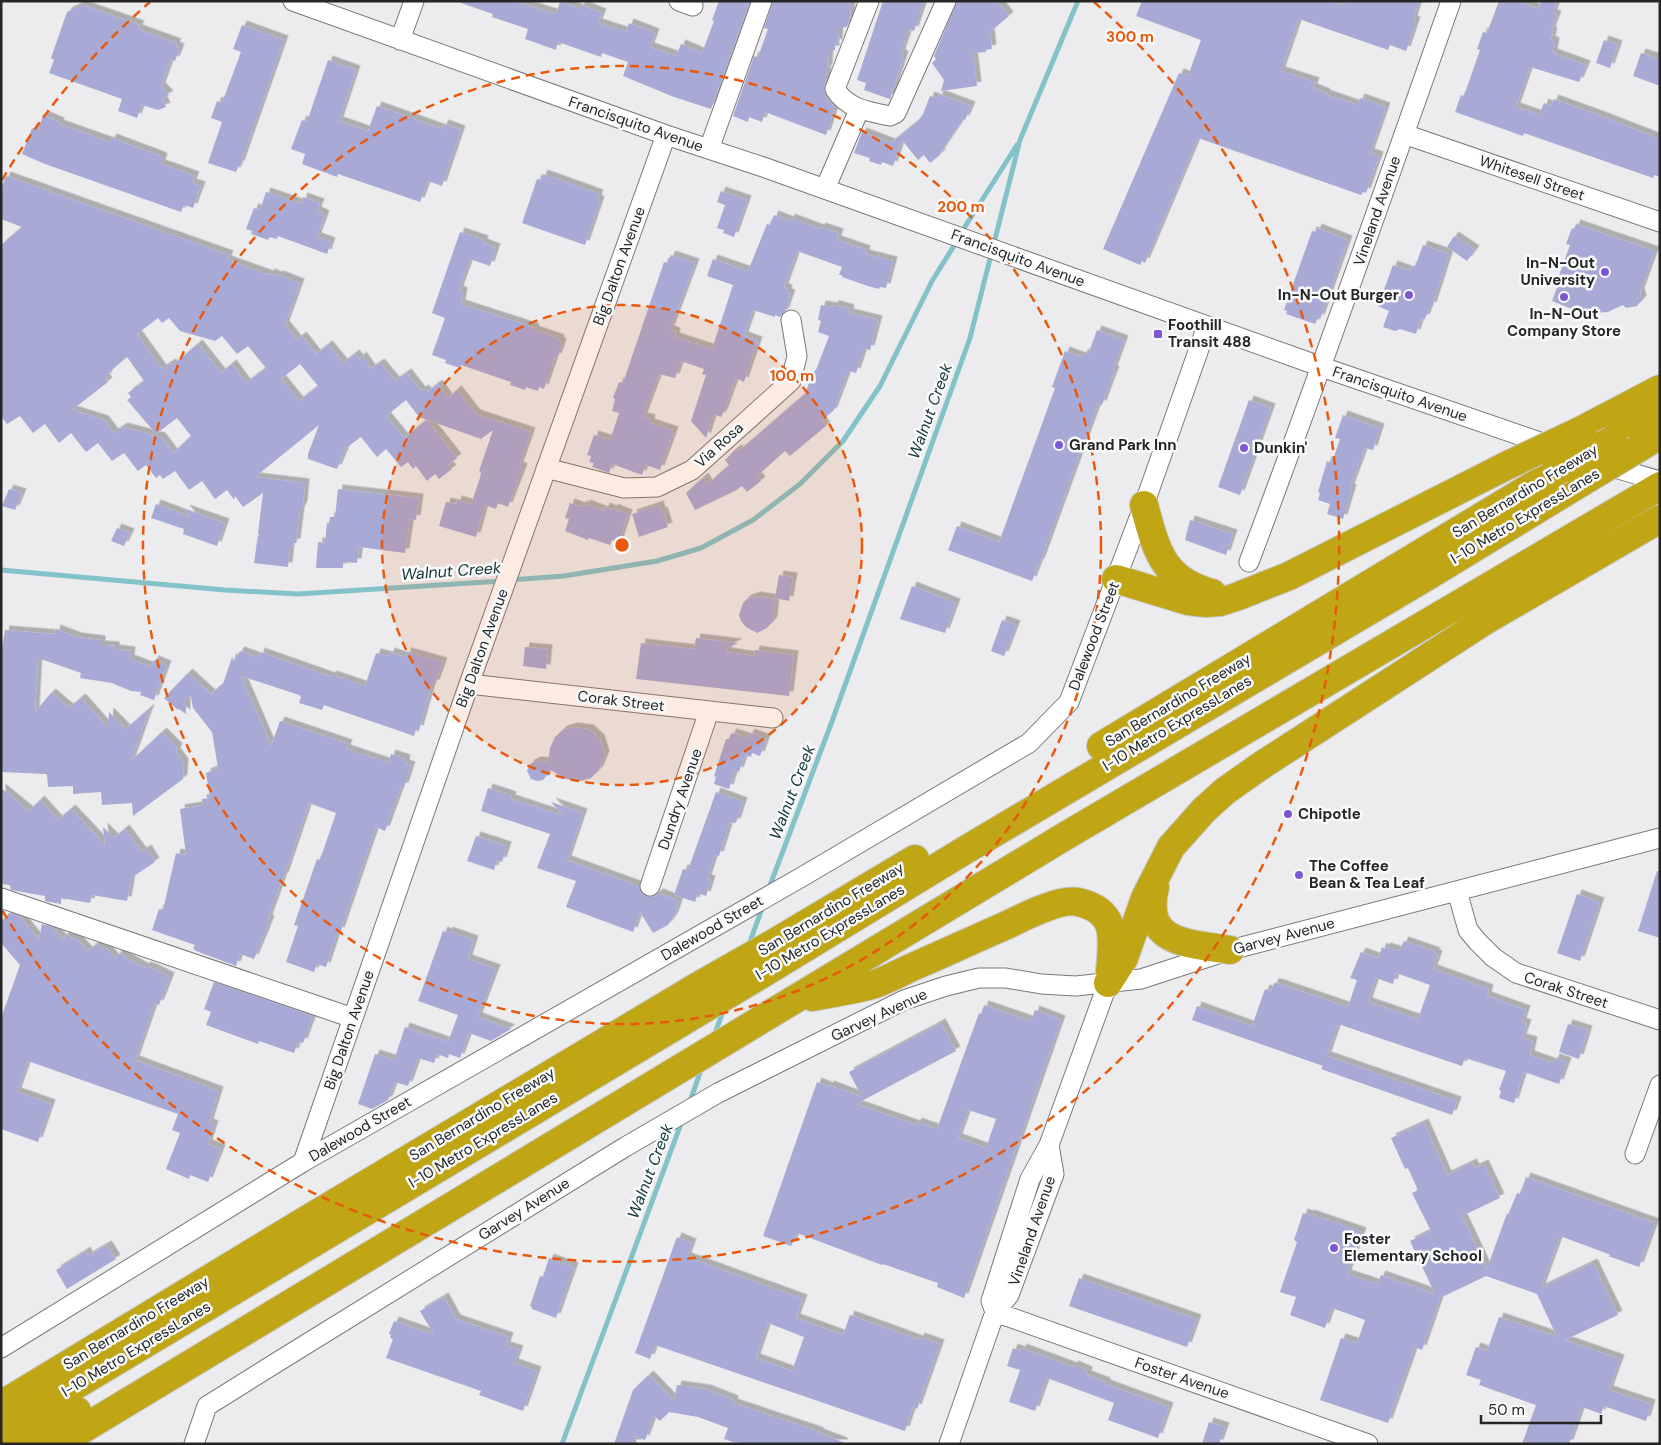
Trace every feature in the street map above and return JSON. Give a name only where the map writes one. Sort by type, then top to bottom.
[{"type":"highway","points":[[1116,579],[1188,601],[1206,603],[1220,602],[1260,589],[1582,430],[1660,389]]},
{"type":"highway","name":"San Bernardino Freeway","points":[[1,1405],[311,1217],[700,985],[774,943],[1554,473],[1624,445],[1660,410]]},
{"type":"highway","name":"I-10 Metro ExpressLanes","points":[[1,1430],[762,974],[966,849],[1582,482],[1624,445],[1660,435]]},
{"type":"highway","points":[[58,1444],[1067,835],[1660,486]]},
{"type":"highway","points":[[1144,505],[1158,552],[1168,568],[1181,580],[1200,590],[1236,597]]},
{"type":"highway","points":[[1108,983],[1124,958],[1145,898],[1170,847],[1204,810],[1225,791],[1486,620],[1660,519]]},
{"type":"highway","points":[[1159,869],[1152,905],[1156,921],[1164,934],[1181,942],[1230,950]]},
{"type":"highway","points":[[793,1001],[876,984],[1025,916],[1053,905],[1076,901],[1101,912],[1108,920],[1112,930],[1113,942],[1108,983]]},
{"type":"highway","name":"I-10 Metro ExpressLanes","points":[[22,1444],[836,954],[879,948]]},
{"type":"street","name":"Francisquito Avenue","points":[[293,1],[1322,367],[1608,466],[1660,481]]},
{"type":"street","points":[[400,40],[414,1]]},
{"type":"street","points":[[709,149],[762,1]]},
{"type":"street","points":[[869,1],[836,89],[843,98],[858,110],[890,116],[896,113],[946,1]]},
{"type":"street","name":"Vineland Avenue","points":[[1249,562],[1322,367],[1451,1]]},
{"type":"street","points":[[824,189],[858,110]]},
{"type":"street","name":"Whitesell Street","points":[[1404,134],[1660,222]]},
{"type":"street","name":"Big Dalton Avenue","points":[[303,1162],[469,684],[666,135]]},
{"type":"street","name":"Via Rosa","points":[[546,468],[624,488],[656,487],[692,470],[791,381],[797,356],[791,320]]},
{"type":"street","name":"Dalewood Street","points":[[1,1348],[303,1162],[800,878],[1029,744],[1069,702],[1144,505],[1207,326]]},
{"type":"street","name":"Corak Street","points":[[469,684],[773,718]]},
{"type":"street","name":"Dundry Avenue","points":[[650,886],[709,711]]},
{"type":"street","name":"Garvey Avenue","points":[[194,1444],[207,1406],[625,1147],[718,1094],[904,1000],[946,986],[979,978],[1006,978],[1076,986],[1141,979],[1230,950],[1660,838]]},
{"type":"street","name":"Corak Street","points":[[1457,891],[1468,930],[1493,957],[1516,973],[1660,1020]]},
{"type":"street","points":[[1,898],[353,1018]]},
{"type":"street","name":"Vineland Avenue","points":[[949,1444],[995,1312],[991,1301],[1030,1179],[1050,1145],[1108,983]]},
{"type":"street","points":[[1635,1154],[1660,1085]]},
{"type":"street","name":"Foster Avenue","points":[[995,1312],[1368,1444]]},
{"type":"building","points":[[462,1],[514,1],[556,14],[560,2],[580,9],[581,5],[602,13],[598,23],[626,32],[629,23],[655,33],[650,47],[676,56],[681,44],[702,53],[719,1],[750,1],[711,109],[674,97],[623,76],[628,62],[602,53],[601,57],[558,42],[556,50],[525,39],[528,29],[492,17],[493,14],[461,3]]},
{"type":"building","points":[[773,1],[851,1],[850,20],[847,27],[839,27],[838,44],[835,43],[835,50],[829,50],[824,90],[835,108],[826,135],[765,112],[762,122],[749,117],[748,122],[733,116],[754,56],[758,57],[768,29],[764,28]]},
{"type":"building","points":[[883,1],[924,1],[914,31],[909,29],[901,53],[904,56],[890,99],[864,90],[866,83],[857,80]]},
{"type":"building","points":[[957,1],[997,1],[1009,16],[990,32],[992,49],[986,50],[986,52],[973,53],[977,86],[941,91],[944,80],[932,63],[936,59],[934,56]]},
{"type":"building","points":[[1142,1],[1331,1],[1342,5],[1347,1],[1419,1],[1413,20],[1416,21],[1406,51],[1390,45],[1388,50],[1299,19],[1281,71],[1315,82],[1313,88],[1357,105],[1360,98],[1386,107],[1370,153],[1379,156],[1366,193],[1363,192],[1361,195],[1198,138],[1145,263],[1142,261],[1140,265],[1103,249],[1179,73],[1188,76],[1201,40],[1136,16]]},
{"type":"building","points":[[1499,1],[1517,1],[1538,9],[1541,1],[1557,1],[1553,14],[1557,15],[1551,31],[1553,32],[1551,40],[1555,42],[1553,53],[1586,65],[1579,82],[1530,67],[1516,107],[1539,115],[1544,103],[1551,106],[1554,99],[1660,139],[1660,177],[1654,175],[1653,178],[1524,133],[1523,136],[1455,112],[1461,95],[1464,96],[1480,50],[1477,49],[1483,32],[1487,33]]},
{"type":"building","points":[[82,5],[140,25],[138,29],[177,43],[175,46],[180,48],[175,61],[171,59],[161,87],[169,95],[162,99],[166,107],[158,110],[142,105],[137,118],[118,111],[122,99],[49,73],[54,60],[51,58],[67,12]]},
{"type":"building","points":[[242,25],[284,40],[236,172],[208,163],[222,122],[211,118],[217,101],[222,103],[241,52],[233,49]]},
{"type":"building","points":[[1604,40],[1618,45],[1610,68],[1596,63]]},
{"type":"building","points":[[1641,53],[1660,59],[1660,86],[1633,76]]},
{"type":"building","points":[[328,60],[356,70],[339,121],[368,131],[377,106],[442,129],[444,124],[461,130],[442,186],[428,181],[420,202],[338,174],[337,177],[302,164],[305,154],[291,149],[302,120],[307,122]]},
{"type":"building","points":[[939,94],[971,106],[965,120],[963,119],[941,154],[930,163],[924,155],[918,160],[902,140],[893,166],[882,162],[881,165],[869,161],[870,158],[854,153],[862,132],[891,143],[918,121],[930,96],[938,99]]},
{"type":"building","points":[[43,115],[60,122],[59,124],[110,142],[112,138],[160,156],[163,158],[161,164],[195,176],[192,183],[201,186],[193,208],[184,205],[181,212],[45,164],[22,154],[32,128],[38,130]]},
{"type":"building","points":[[543,174],[599,194],[597,199],[600,201],[585,245],[522,223],[537,179],[541,180]]},
{"type":"building","points":[[6,176],[229,255],[227,260],[269,275],[270,273],[279,275],[300,283],[285,325],[297,340],[302,336],[316,354],[328,345],[343,363],[355,354],[359,359],[362,356],[371,369],[380,363],[395,381],[407,373],[421,391],[424,389],[427,392],[438,384],[448,398],[457,390],[476,414],[531,432],[519,466],[523,468],[508,507],[498,503],[496,509],[485,505],[476,537],[439,526],[446,502],[456,504],[457,500],[471,504],[480,478],[481,472],[479,471],[493,430],[481,439],[419,417],[406,400],[386,416],[404,438],[427,420],[457,458],[448,465],[452,469],[439,479],[435,474],[427,481],[416,466],[413,469],[408,462],[401,467],[386,449],[377,457],[361,437],[346,448],[337,469],[308,459],[308,454],[319,425],[255,477],[305,483],[296,543],[293,543],[292,547],[290,547],[288,567],[254,563],[258,535],[260,536],[258,533],[263,493],[243,507],[235,496],[234,500],[227,490],[215,499],[202,481],[189,490],[175,471],[163,479],[160,475],[156,478],[146,465],[138,471],[124,453],[112,461],[98,443],[86,452],[71,433],[59,443],[45,424],[33,433],[20,416],[7,424],[1,416],[1,245],[22,227],[1,219],[1,189]],"holes":[[[158,318],[162,323],[169,318],[180,331],[215,341],[222,336],[237,354],[248,346],[266,368],[246,383],[232,364],[221,373],[198,344],[173,365],[171,363],[162,369],[137,334]],[[127,357],[144,381],[128,393],[131,397],[127,400],[156,434],[177,418],[191,436],[173,453],[161,437],[123,427],[114,433],[104,420],[72,410],[108,382],[105,378],[108,376],[107,374]],[[300,364],[318,386],[299,401],[281,379]]]},
{"type":"building","points":[[721,191],[747,200],[734,237],[723,233],[724,230],[717,228],[725,205],[717,202]]},
{"type":"building","points":[[266,192],[301,204],[303,197],[320,203],[317,211],[325,215],[317,237],[331,242],[327,254],[278,236],[277,239],[269,237],[268,240],[251,234],[252,231],[246,229],[254,208],[260,210]]},
{"type":"building","points":[[774,215],[790,221],[790,218],[820,229],[821,227],[839,233],[837,240],[866,250],[865,254],[893,261],[886,288],[880,287],[879,289],[842,277],[842,275],[839,275],[842,267],[797,251],[784,288],[788,289],[787,293],[791,294],[785,311],[780,317],[775,315],[775,317],[753,310],[744,336],[758,341],[744,382],[736,378],[721,417],[714,414],[706,438],[691,421],[706,375],[702,374],[704,369],[681,361],[675,378],[659,374],[643,417],[651,419],[650,423],[674,431],[660,470],[646,465],[642,475],[612,464],[609,473],[592,467],[594,463],[589,462],[591,456],[587,455],[594,435],[610,440],[619,413],[612,411],[615,399],[613,398],[619,382],[623,383],[664,262],[667,263],[671,255],[695,263],[670,330],[676,332],[675,337],[712,349],[733,285],[707,276],[713,259],[748,271],[767,224],[770,225]]},
{"type":"building","name":"In-N-Out University","points":[[1576,224],[1655,251],[1640,292],[1642,300],[1637,306],[1626,308],[1623,305],[1608,312],[1596,313],[1594,318],[1552,301],[1570,245],[1566,244],[1572,228],[1574,229]]},
{"type":"building","points":[[1317,228],[1348,240],[1320,319],[1318,318],[1315,324],[1286,314],[1287,311],[1284,310],[1312,231],[1316,232]]},
{"type":"building","points":[[460,232],[484,240],[483,243],[496,248],[490,266],[470,259],[459,290],[463,292],[461,304],[535,328],[534,330],[560,339],[559,341],[562,343],[544,389],[539,387],[538,391],[526,387],[525,390],[510,385],[511,382],[461,365],[460,368],[445,363],[446,360],[432,355],[445,318],[432,313]]},
{"type":"building","points":[[1454,236],[1475,250],[1467,261],[1447,247]]},
{"type":"building","name":"In-N-Out Burger","points":[[1423,245],[1449,254],[1432,307],[1430,306],[1425,319],[1421,318],[1416,334],[1400,329],[1395,331],[1383,327],[1389,311],[1378,306],[1393,265],[1410,271],[1412,266],[1415,267]]},
{"type":"building","points":[[821,305],[833,307],[836,305],[850,309],[849,313],[878,320],[870,350],[864,349],[856,373],[848,372],[833,411],[821,421],[826,426],[790,456],[785,451],[757,476],[761,481],[747,492],[742,486],[695,510],[686,493],[704,477],[708,484],[729,465],[725,460],[735,450],[738,449],[739,451],[805,394],[829,336],[818,332],[821,321],[818,320]]},
{"type":"building","name":"Grand Park Inn","points":[[1097,330],[1124,340],[1102,405],[1098,404],[1032,581],[948,550],[957,526],[999,542],[1055,388],[1052,387],[1065,351],[1082,357],[1084,353],[1088,355]]},
{"type":"building","name":"Dunkin'","points":[[1249,400],[1271,408],[1240,495],[1218,487]]},
{"type":"building","points":[[1343,415],[1380,428],[1373,450],[1365,448],[1350,488],[1352,489],[1343,519],[1327,514],[1330,504],[1318,500],[1320,493],[1318,492],[1327,461],[1332,463],[1340,439],[1335,438]]},
{"type":"building","points":[[9,489],[22,493],[15,510],[2,506]]},
{"type":"building","points":[[338,489],[419,498],[416,520],[410,519],[405,553],[359,547],[357,563],[343,562],[343,568],[316,568],[318,542],[325,543],[327,523],[329,523],[330,517],[335,517]]},
{"type":"building","points":[[570,503],[581,507],[586,504],[604,511],[605,507],[613,510],[613,508],[628,514],[619,542],[612,540],[610,545],[589,538],[588,540],[565,531],[569,519],[565,518]]},
{"type":"building","points":[[156,504],[191,517],[185,509],[225,523],[217,546],[183,534],[184,529],[151,518]]},
{"type":"building","points":[[659,505],[668,527],[639,537],[632,514]]},
{"type":"building","points":[[1190,520],[1233,534],[1226,555],[1185,540]]},
{"type":"building","points":[[117,528],[130,533],[124,546],[111,541]]},
{"type":"building","points":[[779,575],[793,577],[789,601],[775,598]]},
{"type":"building","points":[[912,586],[956,603],[945,633],[900,619]]},
{"type":"building","points":[[756,596],[775,599],[773,621],[767,628],[757,633],[746,627],[739,615],[743,603],[747,599]]},
{"type":"building","points":[[1002,620],[1016,625],[1004,656],[991,651]]},
{"type":"building","points":[[56,629],[77,637],[101,640],[101,645],[115,646],[115,649],[131,651],[130,659],[151,667],[154,660],[167,665],[154,700],[140,695],[141,692],[131,691],[112,683],[80,678],[81,673],[38,658],[35,712],[51,693],[69,708],[81,698],[108,728],[109,712],[126,729],[150,708],[131,761],[162,732],[178,748],[176,752],[184,763],[183,779],[133,816],[132,803],[102,805],[101,792],[73,794],[73,786],[48,787],[46,774],[1,772],[1,655],[5,630],[55,634]]},
{"type":"building","points":[[696,638],[738,643],[728,648],[727,652],[754,656],[755,650],[794,655],[789,696],[636,679],[641,643],[694,649]]},
{"type":"building","points":[[525,647],[548,649],[546,669],[523,666]]},
{"type":"building","points":[[240,651],[257,657],[259,657],[260,652],[331,677],[332,675],[365,686],[376,653],[389,656],[390,652],[405,657],[407,652],[443,662],[435,684],[431,688],[419,730],[416,729],[414,736],[324,705],[322,710],[299,703],[301,697],[299,695],[241,676],[271,746],[280,721],[348,744],[346,749],[388,763],[391,754],[406,759],[405,764],[411,766],[385,831],[376,827],[326,967],[317,964],[314,972],[286,962],[298,926],[294,925],[317,859],[320,860],[336,813],[309,803],[268,919],[270,920],[254,959],[240,954],[236,966],[196,951],[193,948],[195,945],[152,930],[159,909],[163,910],[176,853],[186,855],[180,809],[203,805],[202,799],[210,798],[206,773],[218,768],[212,732],[193,708],[191,697],[186,698],[186,714],[164,698],[188,673],[211,694],[223,684],[232,657],[234,661]]},
{"type":"building","points":[[573,727],[589,729],[600,739],[605,755],[599,770],[591,778],[581,781],[565,779],[551,770],[543,780],[531,779],[527,771],[530,764],[536,761],[548,762],[550,748],[555,737],[563,730]]},
{"type":"building","points":[[732,733],[748,738],[750,733],[766,739],[760,756],[752,753],[751,757],[745,755],[739,772],[735,770],[729,789],[714,784],[716,777],[714,776],[726,739],[729,739]]},
{"type":"building","points":[[1,788],[29,811],[40,800],[58,820],[71,809],[105,845],[103,827],[114,838],[125,829],[142,852],[147,849],[155,862],[131,878],[127,901],[92,895],[90,903],[61,898],[61,904],[45,901],[45,896],[11,890],[10,885],[1,884]]},
{"type":"building","points":[[488,788],[512,796],[511,799],[560,815],[563,815],[551,802],[583,813],[567,860],[639,886],[641,893],[646,896],[653,897],[659,893],[679,901],[674,916],[668,925],[653,933],[640,912],[633,932],[566,907],[576,881],[537,868],[550,834],[481,811]]},
{"type":"building","points":[[716,792],[743,802],[736,823],[730,822],[719,856],[715,855],[707,879],[711,880],[706,896],[698,893],[695,902],[674,895],[683,869],[688,870]]},
{"type":"building","points":[[476,836],[507,846],[502,862],[497,860],[494,870],[467,861]]},
{"type":"building","points":[[1657,871],[1660,871],[1660,938],[1638,931]]},
{"type":"building","points":[[1577,894],[1600,902],[1580,961],[1557,953]]},
{"type":"building","points":[[10,913],[20,917],[39,940],[42,924],[52,927],[62,939],[68,934],[72,939],[76,938],[88,951],[97,944],[101,949],[105,947],[115,959],[118,953],[145,968],[146,966],[152,968],[170,977],[159,1005],[155,1003],[135,1060],[219,1091],[209,1123],[214,1125],[208,1144],[221,1149],[208,1182],[190,1175],[189,1179],[166,1169],[180,1133],[172,1130],[178,1114],[28,1061],[17,1092],[51,1104],[38,1142],[1,1129],[1,1018],[20,965],[1,943],[1,921]]},
{"type":"building","points":[[443,931],[474,940],[468,959],[496,969],[478,1017],[511,1029],[491,1041],[469,1033],[460,1058],[449,1054],[448,1058],[437,1054],[434,1063],[418,1058],[408,1086],[395,1082],[388,1100],[372,1109],[358,1104],[375,1054],[394,1060],[405,1027],[448,1042],[458,1015],[418,1001]]},
{"type":"building","points":[[1404,941],[1436,952],[1435,954],[1438,955],[1433,969],[1489,989],[1487,996],[1526,1010],[1522,1022],[1527,1024],[1522,1038],[1533,1041],[1530,1055],[1553,1063],[1555,1058],[1567,1062],[1559,1084],[1524,1072],[1514,1103],[1499,1098],[1501,1091],[1499,1090],[1506,1071],[1465,1058],[1462,1066],[1338,1024],[1327,1056],[1457,1101],[1452,1115],[1321,1069],[1323,1066],[1192,1020],[1197,1006],[1252,1026],[1265,989],[1271,991],[1274,983],[1348,1007],[1357,980],[1350,978],[1361,952],[1378,958],[1382,947],[1399,951]],"holes":[[[1396,973],[1430,985],[1418,1019],[1368,1002],[1376,978],[1393,984]]]},
{"type":"building","points":[[214,982],[313,1016],[303,1043],[298,1042],[294,1053],[259,1041],[258,1044],[206,1025],[211,1012],[204,1009]]},
{"type":"building","points":[[984,1005],[1031,1021],[1035,1010],[1061,1020],[964,1298],[937,1287],[938,1283],[882,1265],[797,1233],[791,1246],[763,1236],[817,1082],[862,1097],[849,1072],[941,1023],[956,1051],[856,1104],[916,1125],[917,1122],[937,1129],[979,1013],[981,1014]],"holes":[[[968,1110],[996,1119],[986,1148],[958,1138]]]},
{"type":"building","points":[[1568,1024],[1588,1030],[1579,1059],[1559,1052]]},
{"type":"building","points":[[1424,1123],[1447,1175],[1472,1163],[1475,1168],[1484,1164],[1500,1198],[1462,1216],[1487,1269],[1507,1213],[1508,1215],[1517,1193],[1520,1194],[1526,1177],[1655,1223],[1639,1267],[1560,1236],[1541,1288],[1593,1263],[1618,1315],[1565,1340],[1620,1359],[1609,1390],[1651,1404],[1646,1421],[1604,1406],[1601,1414],[1582,1407],[1569,1444],[1522,1444],[1536,1405],[1479,1385],[1481,1380],[1466,1375],[1476,1347],[1487,1351],[1499,1317],[1557,1337],[1537,1294],[1486,1276],[1440,1298],[1422,1350],[1415,1347],[1388,1423],[1320,1400],[1341,1338],[1357,1343],[1365,1320],[1332,1308],[1325,1328],[1290,1315],[1296,1297],[1280,1292],[1297,1242],[1294,1240],[1303,1213],[1362,1232],[1347,1274],[1377,1284],[1381,1275],[1435,1294],[1410,1241],[1431,1231],[1412,1193],[1418,1190],[1408,1168],[1405,1169],[1391,1138]]},
{"type":"building","points":[[677,1237],[692,1243],[687,1257],[803,1299],[796,1318],[843,1335],[850,1315],[919,1340],[920,1337],[940,1344],[917,1409],[913,1407],[905,1431],[655,1345],[650,1359],[635,1353]],"holes":[[[768,1323],[804,1337],[792,1371],[756,1358]]]},
{"type":"building","points":[[107,1245],[116,1259],[67,1289],[56,1270],[86,1251],[88,1256]]},
{"type":"building","points":[[549,1258],[574,1267],[556,1318],[532,1309],[530,1306],[540,1276],[543,1277]]},
{"type":"building","points":[[1079,1278],[1197,1319],[1187,1347],[1069,1306]]},
{"type":"building","points":[[444,1297],[456,1319],[509,1337],[506,1346],[519,1350],[514,1363],[537,1371],[523,1411],[479,1395],[481,1391],[386,1358],[393,1339],[390,1338],[391,1335],[389,1334],[394,1321],[434,1335],[420,1311]]},
{"type":"building","points":[[1013,1348],[1021,1351],[1022,1348],[1073,1367],[1074,1365],[1088,1371],[1087,1375],[1106,1382],[1106,1384],[1169,1407],[1158,1438],[1108,1420],[1114,1403],[1047,1378],[1035,1411],[1009,1402],[1020,1370],[1007,1366]]},
{"type":"building","points":[[649,1375],[674,1401],[677,1385],[706,1389],[734,1400],[733,1403],[820,1432],[843,1442],[843,1444],[736,1443],[724,1439],[728,1428],[698,1417],[669,1412],[660,1421],[654,1416],[645,1440],[635,1436],[637,1444],[614,1444],[633,1390]]},
{"type":"building","points":[[1209,1422],[1225,1427],[1219,1444],[1202,1444]]},
{"type":"waterway","name":"Walnut Creek","points":[[769,888],[831,724],[970,338],[1020,140],[1078,1]]},
{"type":"waterway","name":"Walnut Creek","points":[[961,233],[1017,145]]},
{"type":"waterway","name":"Walnut Creek","points":[[510,580],[564,576],[657,561],[701,548],[753,520],[800,484],[843,441],[880,386],[932,281],[957,241]]},
{"type":"waterway","name":"Walnut Creek","points":[[1,570],[225,590],[298,594],[502,581]]},
{"type":"waterway","name":"Walnut Creek","points":[[748,947],[763,906]]},
{"type":"waterway","name":"Walnut Creek","points":[[714,1036],[724,1009]]},
{"type":"waterway","name":"Walnut Creek","points":[[689,1104],[702,1067]]},
{"type":"waterway","name":"Walnut Creek","points":[[562,1444],[682,1121]]},
{"type":"place","name":"In-N-Out University","points":[[1605,272]]},
{"type":"place","name":"In-N-Out Burger","points":[[1409,295]]},
{"type":"place","name":"In-N-Out Company Store","points":[[1564,297]]},
{"type":"place","name":"Foothill Transit 488","points":[[1158,334]]},
{"type":"place","name":"Grand Park Inn","points":[[1059,445]]},
{"type":"place","name":"Dunkin'","points":[[1244,448]]},
{"type":"place","name":"Chipotle","points":[[1288,814]]},
{"type":"place","name":"The Coffee Bean & Tea Leaf","points":[[1299,875]]},
{"type":"place","name":"Foster Elementary School","points":[[1334,1248]]}]
